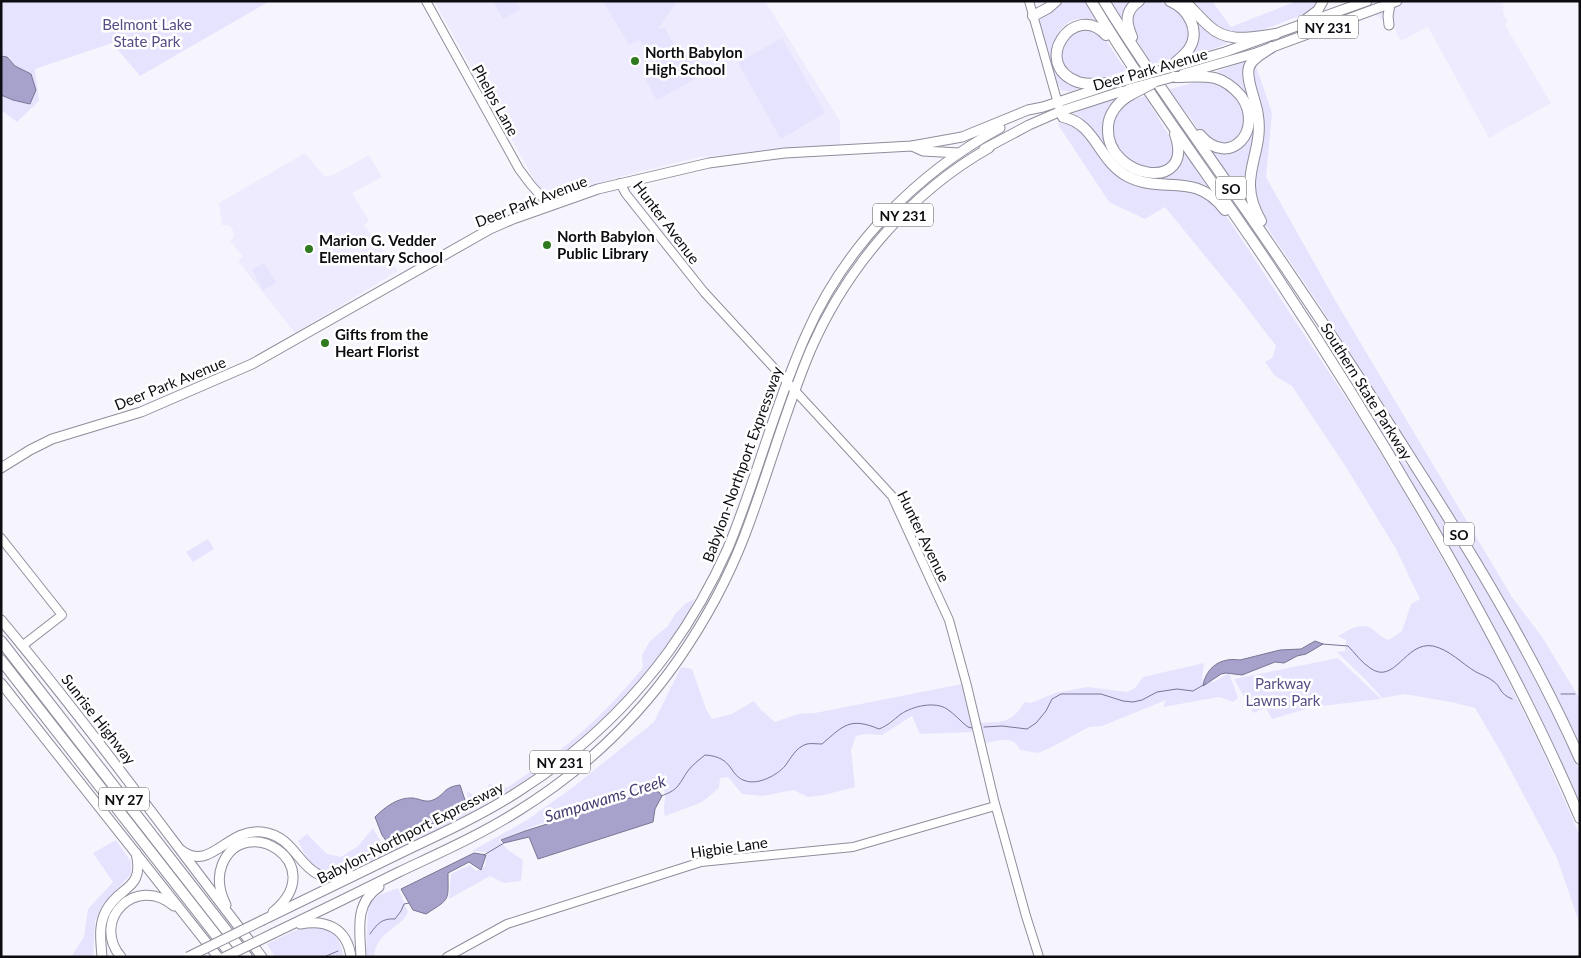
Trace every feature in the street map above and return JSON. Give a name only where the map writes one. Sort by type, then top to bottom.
[{"type":"highway","points":[[1033,16],[1056,1]]},
{"type":"highway","name":"Southern State Parkway","points":[[1091,1],[1124,55],[1253,241],[1349,389],[1439,540],[1523,695],[1580,818]]},
{"type":"highway","name":"Southern State Parkway","points":[[1104,1],[1142,60],[1279,256],[1475,560],[1525,649],[1580,759]]},
{"type":"highway","points":[[1139,1],[1130,10],[1127,21],[1142,60]]},
{"type":"highway","points":[[1170,1],[1186,13],[1194,32],[1189,49],[1171,73]]},
{"type":"highway","points":[[1184,1],[1210,28],[1223,35],[1241,38],[1276,34]]},
{"type":"highway","points":[[1120,82],[1083,83],[1072,79],[1066,74],[1060,64],[1057,56],[1057,42],[1060,34],[1068,25],[1078,21],[1089,21],[1099,27],[1124,55]]},
{"type":"highway","points":[[1272,47],[1255,60],[1248,69],[1259,124],[1258,138],[1250,170],[1250,183],[1254,208],[1279,256]]},
{"type":"highway","points":[[1171,73],[1209,77],[1226,83],[1244,101],[1248,108],[1250,120],[1248,130],[1242,140],[1235,146],[1223,149],[1208,144],[1184,120]]},
{"type":"highway","points":[[1153,83],[1130,92],[1114,109],[1109,120],[1108,129],[1112,148],[1120,159],[1130,167],[1146,173],[1156,174],[1163,172],[1172,166],[1179,150],[1171,122]]},
{"type":"highway","points":[[1061,111],[1063,117],[1086,128],[1108,161],[1120,172],[1147,183],[1184,185],[1206,192],[1220,204],[1234,222],[1253,241]]},
{"type":"highway","name":"Sunrise Highway","points":[[1,641],[247,957]]},
{"type":"highway","name":"NY 27","points":[[1,660],[233,957]]},
{"type":"main road","points":[[1294,27],[1317,12],[1323,1]]},
{"type":"main road","name":"Deer Park Avenue","points":[[1153,83],[1171,73],[1354,3],[1367,1]]},
{"type":"main road","name":"Deer Park Avenue","points":[[1,468],[56,437],[136,414],[240,370],[277,351],[490,229],[550,206],[620,183],[709,163],[860,148],[912,146],[968,136],[1028,110],[1120,82],[1171,73],[1272,47],[1394,3]]},
{"type":"main road","points":[[1389,26],[1388,14],[1394,3]]},
{"type":"main road","name":"Deer Park Avenue","points":[[912,146],[924,151],[959,153],[989,148],[1029,125],[1061,111],[1130,92]]},
{"type":"main road","name":"Babylon-Northport Expressway","points":[[188,957],[469,820],[518,792],[553,768],[586,741],[635,692],[662,660],[703,598],[722,561],[743,509],[788,381],[810,326],[829,291],[855,252],[901,200],[941,166],[996,130],[1043,107]]},
{"type":"main road","name":"Babylon-Northport Expressway","points":[[225,957],[492,826],[529,804],[563,780],[616,734],[662,682],[702,623],[728,575],[747,529],[812,348],[828,314],[851,277],[872,249],[901,216],[964,163],[989,148]]},
{"type":"main road","points":[[939,152],[942,158],[941,166]]},
{"type":"main road","name":"Sunrise Highway","points":[[1,620],[102,747],[174,844],[262,957]]},
{"type":"main road","points":[[1,683],[218,957]]},
{"type":"main road","points":[[174,844],[189,855],[201,857],[212,853],[238,835],[262,832],[282,840],[290,846],[307,867],[322,876],[340,877],[371,868]]},
{"type":"main road","points":[[236,923],[221,894],[220,872],[225,859],[232,851],[240,845],[254,842],[269,844],[282,852],[291,865],[293,875],[293,884],[287,898],[263,920]]},
{"type":"main road","points":[[102,957],[102,920],[110,903],[132,884],[136,878],[138,869],[136,852]]},
{"type":"main road","points":[[361,957],[360,918],[363,904],[372,891],[410,867]]},
{"type":"main road","points":[[122,957],[114,945],[111,927],[117,911],[130,899],[142,895],[157,896],[167,901],[186,916]]},
{"type":"main road","points":[[285,928],[310,922],[326,924],[344,937],[351,957]]},
{"type":"street","name":"Phelps Lane","points":[[426,1],[519,169],[550,206]]},
{"type":"street","points":[[1029,1],[1061,111]]},
{"type":"street","points":[[1354,3],[1369,12]]},
{"type":"street","name":"Hunter Avenue","points":[[620,183],[626,194],[698,285],[892,496],[949,620],[967,686],[995,806],[1039,957]]},
{"type":"street","points":[[1,538],[62,616],[22,646]]},
{"type":"street","name":"Higbie Lane","points":[[447,957],[507,924],[701,862],[853,847],[995,806]]},
{"type":"shaded area","name":"North Babylon High School","points":[[434,1],[765,1],[840,121],[840,145],[700,157],[618,177],[554,200],[539,188]]},
{"type":"shaded area","points":[[1362,1],[1508,1],[1502,4],[1504,8],[1502,10],[1508,22],[1505,24],[1506,27],[1551,103],[1489,138],[1428,27],[1401,41],[1394,28],[1366,9]]},
{"type":"shaded area","points":[[1,56],[7,57],[15,66],[31,74],[36,90],[30,104],[1,95]]},
{"type":"shaded area","name":"Marion G. Vedder Elementary School","points":[[305,153],[325,177],[335,174],[369,155],[382,177],[352,193],[369,221],[364,225],[398,271],[295,333],[238,261],[243,257],[230,241],[234,236],[232,228],[222,225],[219,203]]},
{"type":"shaded area","points":[[1315,641],[1323,644],[1306,654],[1297,656],[1284,663],[1275,662],[1242,675],[1221,674],[1203,686],[1207,674],[1215,665],[1221,662],[1233,659],[1240,660],[1280,650],[1301,649]]},
{"type":"shaded area","points":[[460,785],[467,806],[461,811],[391,843],[387,842],[382,835],[375,817],[387,806],[407,798],[430,801],[437,798],[450,787]]},
{"type":"shaded area","points":[[652,791],[659,792],[662,796],[655,809],[653,822],[538,859],[529,837],[504,843],[501,840],[525,831]]},
{"type":"shaded area","points":[[474,853],[486,855],[481,870],[469,862],[448,873],[448,894],[444,901],[426,914],[413,910],[401,889]]},
{"type":"green space","name":"Belmont Lake State Park","points":[[1,1],[270,1],[140,76],[112,43],[35,69],[39,101],[17,122],[1,110]]},
{"type":"green space","points":[[493,1],[516,1],[521,9],[503,19]]},
{"type":"green space","points":[[603,1],[677,1],[658,29],[665,28],[681,57],[692,52],[695,53],[705,72],[704,74],[656,99],[646,80],[658,71],[640,41],[641,39],[629,45]]},
{"type":"green space","points":[[1059,1],[1085,1],[1097,21],[1078,19],[1072,21],[1062,28],[1056,39],[1053,51],[1080,86],[1076,90],[1071,91],[1060,90],[1061,87],[1058,87],[1056,84],[1038,24],[1042,16]]},
{"type":"green space","points":[[1110,1],[1135,1],[1122,20]]},
{"type":"green space","points":[[1157,1],[1182,14],[1188,22],[1190,33],[1187,44],[1180,53],[1175,57],[1152,64],[1132,33],[1130,15],[1144,2]]},
{"type":"green space","points":[[1187,1],[1212,1],[1231,27],[1297,1],[1320,1],[1315,10],[1254,33],[1224,33]]},
{"type":"green space","points":[[1190,13],[1228,40],[1226,44],[1187,59],[1185,56],[1190,52]]},
{"type":"green space","points":[[1080,23],[1102,34],[1122,65],[1128,70],[1100,78],[1083,78],[1081,80],[1067,69],[1061,60],[1061,49],[1065,32]]},
{"type":"green space","points":[[782,38],[825,113],[781,139],[738,63]]},
{"type":"green space","points":[[1251,59],[1255,117],[1249,202],[1247,203],[1209,150],[1210,148],[1232,150],[1253,119],[1218,71]]},
{"type":"green space","points":[[1255,63],[1272,113],[1266,177],[1335,300],[1512,597],[1542,637],[1580,699],[1580,748],[1420,464],[1320,306],[1260,217],[1252,185],[1261,133],[1251,68]]},
{"type":"green space","points":[[1215,81],[1232,91],[1246,112],[1244,132],[1228,146],[1204,139],[1192,120],[1167,90],[1196,82],[1214,83]]},
{"type":"green space","points":[[1126,95],[1110,111],[1114,155],[1158,176],[1183,150],[1215,194],[1128,175],[1071,115],[1090,106]]},
{"type":"green space","points":[[1145,96],[1176,147],[1170,165],[1157,171],[1124,159],[1112,140],[1113,114],[1129,101]]},
{"type":"green space","points":[[1057,123],[1075,125],[1121,176],[1190,190],[1204,196],[1225,214],[1359,418],[1404,492],[1485,634],[1540,745],[1580,836],[1580,925],[1557,858],[1502,754],[1475,708],[1404,694],[1382,698],[1337,652],[1345,651],[1346,640],[1338,636],[1361,626],[1369,627],[1389,640],[1402,631],[1411,604],[1420,599],[1396,549],[1346,467],[1292,386],[1275,376],[1265,362],[1272,358],[1276,346],[1165,207],[1145,219],[1109,202]]},
{"type":"green space","points":[[264,263],[276,283],[263,290],[252,270]]},
{"type":"green space","points":[[1371,414],[1377,419],[1407,466],[1410,465],[1503,619],[1580,771],[1580,808],[1402,467]]},
{"type":"green space","points":[[208,539],[214,549],[193,562],[186,552]]},
{"type":"green space","points":[[694,599],[684,621],[630,694],[592,731],[544,768],[464,816],[367,864],[333,873],[319,870],[308,859],[298,841],[307,834],[327,854],[341,857],[358,846],[373,828],[385,849],[469,808],[467,791],[476,797],[486,798],[489,783],[496,787],[506,787],[541,765],[587,728],[615,700],[643,667],[642,655],[650,641],[668,626],[675,614],[685,604]]},
{"type":"green space","name":"Parkway Lawns Park","points":[[1338,658],[1381,699],[1313,707],[1272,719],[1266,708],[1253,713],[1234,679]]},
{"type":"green space","points":[[1204,663],[1202,679],[1214,682],[1229,673],[1238,698],[1233,702],[1219,697],[1163,707],[1166,700],[1102,726],[1089,727],[1038,753],[1020,750],[1014,742],[1006,740],[986,743],[981,723],[1011,718],[1025,702],[1031,703],[1055,693],[1088,687],[1127,692],[1135,688],[1143,677]]},
{"type":"green space","points":[[681,667],[692,669],[706,709],[712,719],[732,714],[754,701],[775,722],[798,714],[815,713],[962,684],[973,732],[920,734],[912,716],[882,735],[865,734],[856,736],[851,750],[855,787],[824,795],[808,797],[793,790],[763,796],[742,794],[728,777],[720,778],[719,788],[702,802],[665,816],[665,793],[664,789],[659,788],[537,825],[499,840],[508,850],[523,860],[521,881],[504,883],[490,876],[449,899],[451,874],[470,865],[476,871],[485,866],[487,852],[472,851],[527,820],[572,788],[654,722]]},
{"type":"green space","points":[[116,840],[131,862],[131,874],[104,903],[95,921],[93,957],[71,957],[84,937],[88,909],[113,882],[93,853]]},
{"type":"green space","points":[[398,888],[408,912],[400,923],[379,941],[374,957],[366,957],[368,906],[377,896]]},
{"type":"green space","points":[[309,924],[333,933],[339,941],[343,955],[341,957],[275,957],[267,944]]},
{"type":"waterway","name":"Sampawams Creek","points":[[1322,644],[1348,646],[1367,666],[1379,672],[1394,668],[1407,656],[1423,646],[1433,646],[1445,650],[1476,672],[1496,683],[1504,694],[1512,699]]},
{"type":"waterway","name":"Sampawams Creek","points":[[984,727],[1002,726],[1027,729],[1036,723],[1046,711],[1052,699],[1061,694],[1101,694],[1133,702],[1142,700],[1157,692],[1177,689],[1193,691],[1205,684]]},
{"type":"waterway","points":[[1561,694],[1575,694]]},
{"type":"waterway","name":"Sampawams Creek","points":[[661,796],[677,787],[689,769],[705,755],[722,759],[740,779],[756,782],[773,776],[782,769],[803,745],[822,744],[842,728],[854,723],[869,725],[879,729],[906,711],[918,707],[930,705],[942,707],[972,728]]},
{"type":"waterway","name":"Sampawams Creek","points":[[484,855],[504,843]]},
{"type":"waterway","name":"Sampawams Creek","points":[[370,934],[380,922],[395,919],[404,904],[409,903]]},
{"type":"waterway","name":"Sampawams Creek","points":[[324,957],[338,951]]},
{"type":"place","name":"North Babylon High School","points":[[635,61]]},
{"type":"place","name":"North Babylon Public Library","points":[[547,245]]},
{"type":"place","name":"Marion G. Vedder Elementary School","points":[[309,249]]},
{"type":"place","name":"Gifts from the Heart Florist","points":[[325,343]]}]
